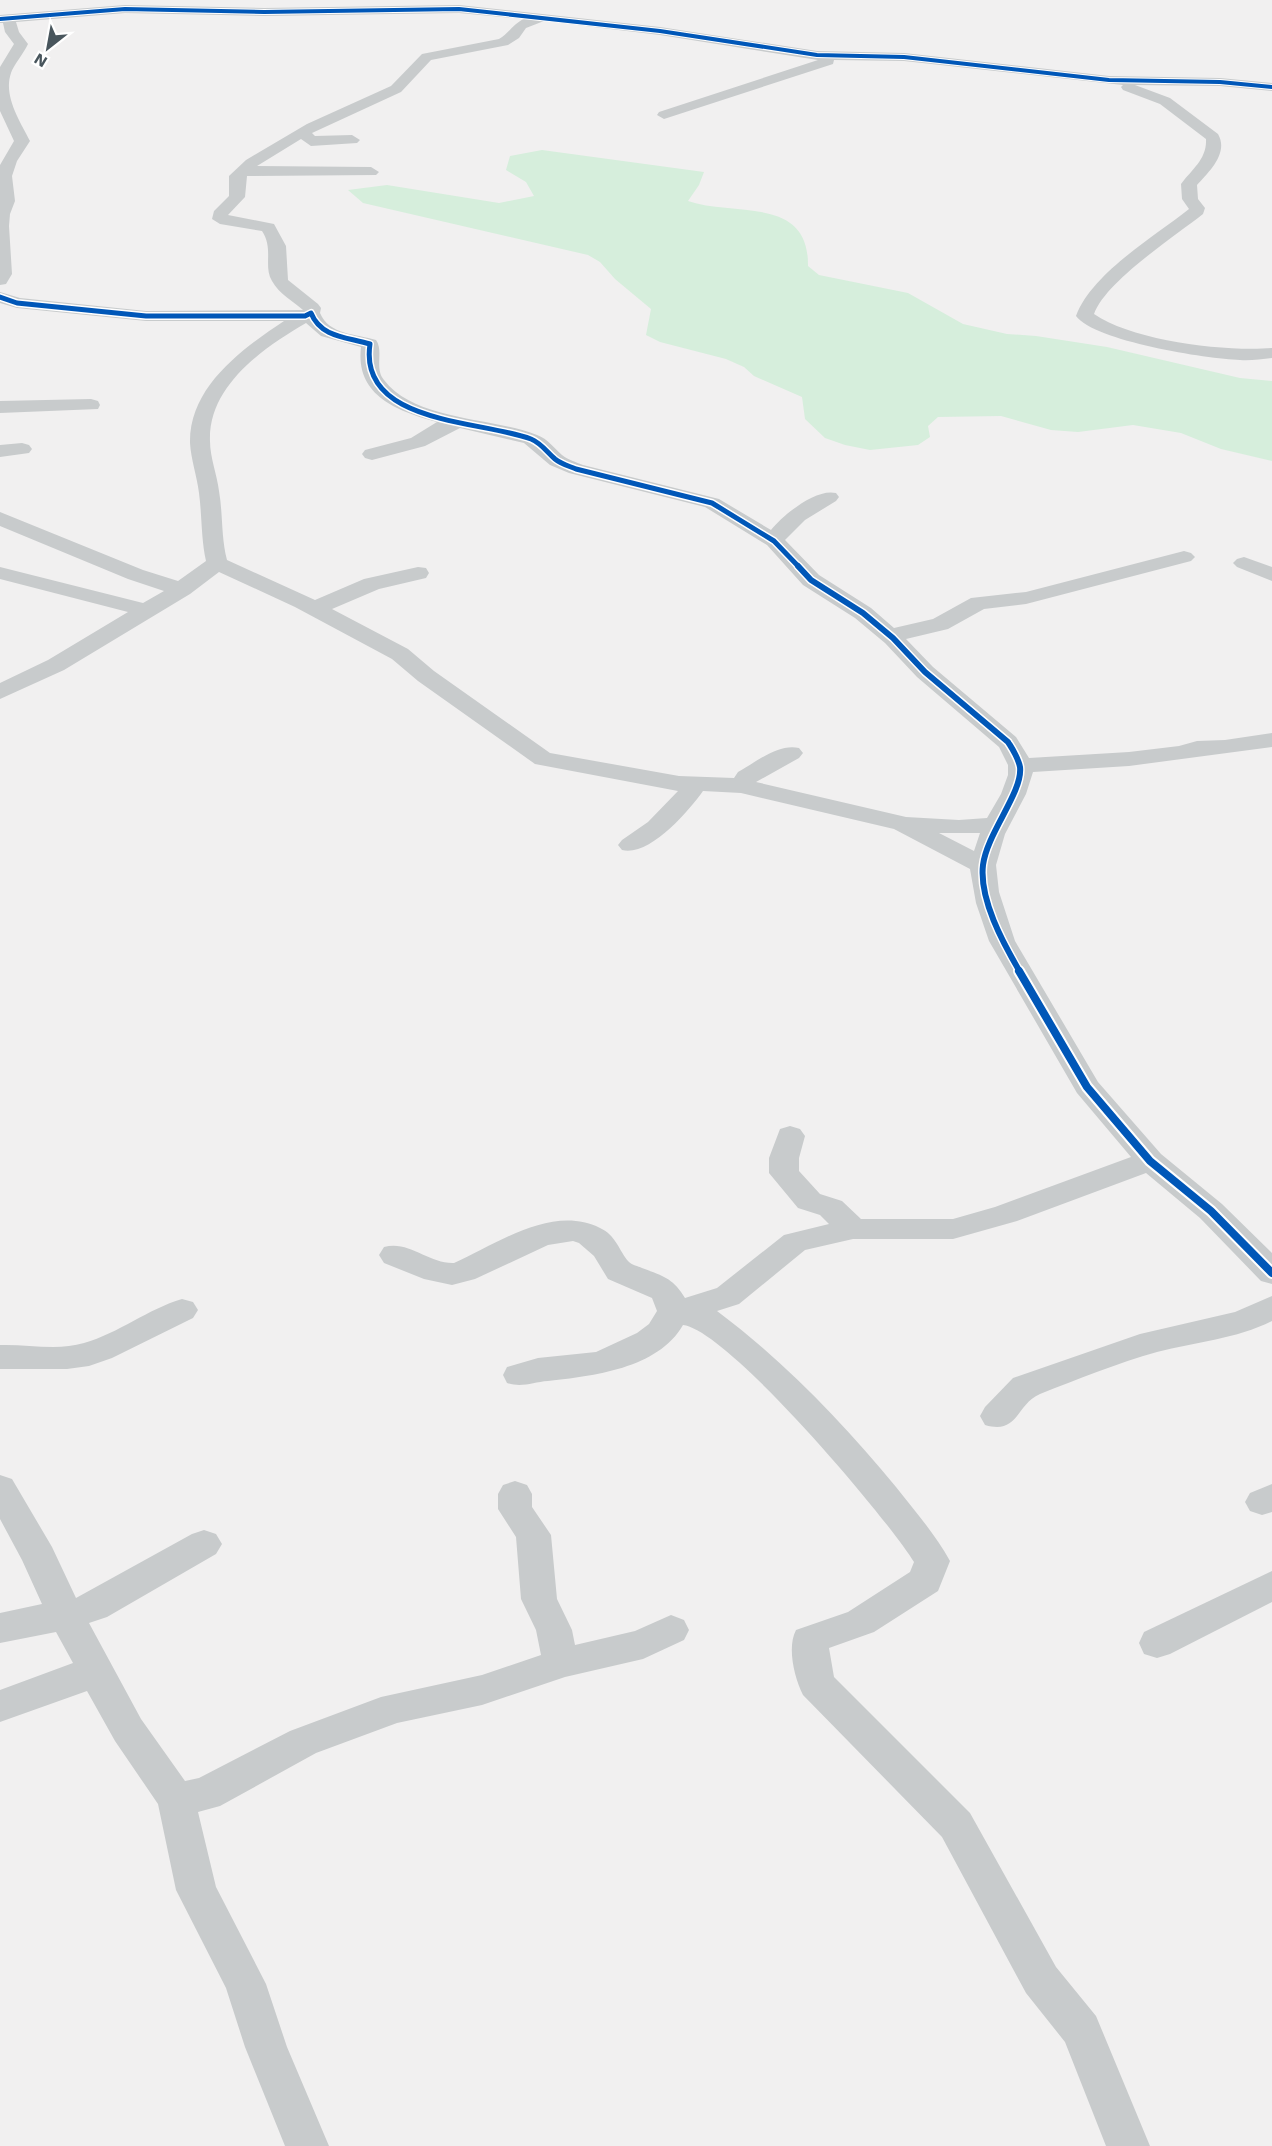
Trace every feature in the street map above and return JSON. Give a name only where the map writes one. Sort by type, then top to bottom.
[{"type":"street","points":[[0,280],[4,274],[2,214],[7,201],[4,176],[9,161],[22,141],[7,110],[2,92],[4,71],[14,59],[21,44],[4,19],[125,9],[264,12],[459,9],[668,32],[817,55],[904,57],[1109,80],[1204,82],[1272,87]]},
{"type":"street","points":[[543,17],[521,25],[514,35],[503,42],[427,57],[417,63],[408,80],[396,89],[303,133],[259,158],[237,176],[237,197],[220,214],[220,219],[268,227],[275,235],[280,255],[278,277],[284,286],[312,308],[308,314],[261,346],[228,375],[209,398],[200,443],[210,498],[212,548],[217,563],[315,608],[400,654],[426,676],[543,759],[679,783],[741,786],[902,823],[959,827],[996,825]]},
{"type":"street","points":[[664,115],[828,61],[817,55]]},
{"type":"street","points":[[1109,80],[1165,101],[1213,137],[1215,148],[1212,157],[1189,184],[1190,199],[1197,211],[1103,287],[1085,309],[1085,316],[1100,327],[1164,343],[1226,354],[1272,353]]},
{"type":"street","points":[[303,133],[311,141],[352,140]]},
{"type":"street","points":[[242,171],[371,172]]},
{"type":"street","points":[[0,297],[17,303],[146,316],[308,314]]},
{"type":"street","points":[[308,314],[318,327],[330,333],[370,344],[368,357],[373,379],[386,394],[409,407],[458,422],[531,439],[557,461],[576,469],[712,503],[774,541],[811,580],[863,613],[893,638],[925,672],[1008,742],[1018,755],[1021,770],[1014,795],[996,825],[983,866],[993,918],[1002,940],[1087,1087],[1150,1161],[1211,1210],[1272,1273]]},
{"type":"street","points":[[0,407],[91,405]]},
{"type":"street","points":[[372,454],[418,442],[445,426],[458,422]]},
{"type":"street","points":[[0,451],[22,449]]},
{"type":"street","points":[[774,541],[804,511],[829,497]]},
{"type":"street","points":[[0,518],[122,568],[182,589]]},
{"type":"street","points":[[893,638],[899,633],[940,624],[980,603],[1026,598],[1184,557]]},
{"type":"street","points":[[0,692],[56,665],[182,589],[217,563]]},
{"type":"street","points":[[1244,563],[1272,575]]},
{"type":"street","points":[[0,573],[145,610]]},
{"type":"street","points":[[315,608],[372,584],[418,573]]},
{"type":"street","points":[[1021,770],[1026,766],[1129,759],[1183,753],[1197,748],[1225,747],[1272,740]]},
{"type":"street","points":[[741,786],[747,777],[791,753]]},
{"type":"street","points":[[631,845],[667,819],[692,790],[679,783]]},
{"type":"street","points":[[902,823],[983,866]]},
{"type":"street","points":[[790,1136],[784,1158],[784,1173],[809,1201],[831,1208],[853,1229]]},
{"type":"street","points":[[673,1313],[728,1296],[795,1242],[853,1229],[953,1229],[1006,1214],[1150,1161]]},
{"type":"street","points":[[395,1255],[448,1274],[460,1272],[557,1229],[570,1230],[581,1232],[600,1242],[612,1256],[619,1271],[663,1290],[673,1305],[671,1322],[664,1330],[616,1358],[593,1365],[530,1371],[519,1375]]},
{"type":"street","points":[[997,1416],[1025,1387],[1151,1342],[1243,1322],[1272,1307]]},
{"type":"street","points":[[0,1357],[22,1355],[60,1357],[86,1354],[112,1346],[133,1333],[157,1323],[170,1313],[182,1310]]},
{"type":"street","points":[[673,1313],[702,1316],[747,1349],[848,1453],[920,1542],[932,1561],[925,1581],[861,1622],[809,1640],[816,1684],[956,1825],[1041,1980],[1081,2030],[1128,2146]]},
{"type":"street","points":[[0,1488],[39,1557],[66,1616],[128,1731],[176,1799],[196,1890],[245,1984],[266,2047],[308,2146]]},
{"type":"street","points":[[515,1494],[515,1509],[533,1535],[539,1599],[554,1630],[558,1652],[565,1662]]},
{"type":"street","points":[[0,1628],[39,1619],[66,1616],[94,1607],[204,1544]]},
{"type":"street","points":[[1157,1643],[1272,1585]]},
{"type":"street","points":[[176,1799],[206,1794],[303,1742],[394,1707],[482,1690],[565,1662],[643,1644],[671,1630]]},
{"type":"street","points":[[0,1706],[82,1677],[94,1668]]},
{"type":"green space","points":[[542,150],[704,172],[699,185],[688,201],[766,213],[783,218],[796,228],[805,243],[808,266],[819,275],[908,293],[963,324],[1007,334],[1107,347],[1240,378],[1272,381],[1272,461],[1221,449],[1181,433],[1133,425],[1078,432],[1051,430],[1001,416],[938,417],[928,426],[930,437],[918,445],[870,450],[845,445],[825,438],[805,419],[802,397],[754,376],[744,367],[726,359],[660,342],[646,335],[651,309],[615,279],[600,262],[588,255],[363,203],[348,190],[387,185],[499,203],[534,196],[526,182],[506,170],[510,156]]},
{"type":"cycle path","points":[[0,19],[125,9],[264,12],[459,9],[660,31],[817,55],[904,57],[1109,80],[1220,82],[1272,87]]},
{"type":"cycle path","points":[[0,297],[17,303],[146,316],[305,316],[311,313],[314,321],[327,332],[370,344],[369,362],[374,380],[386,394],[403,404],[446,419],[531,439],[541,445],[557,461],[576,469],[712,503],[774,541],[811,580],[863,613],[893,638],[925,672],[1008,742],[1016,754],[1020,765],[1020,775],[1014,794],[990,839],[983,872],[989,903],[1002,941],[1087,1087],[1150,1161],[1211,1211],[1272,1273]]}]
